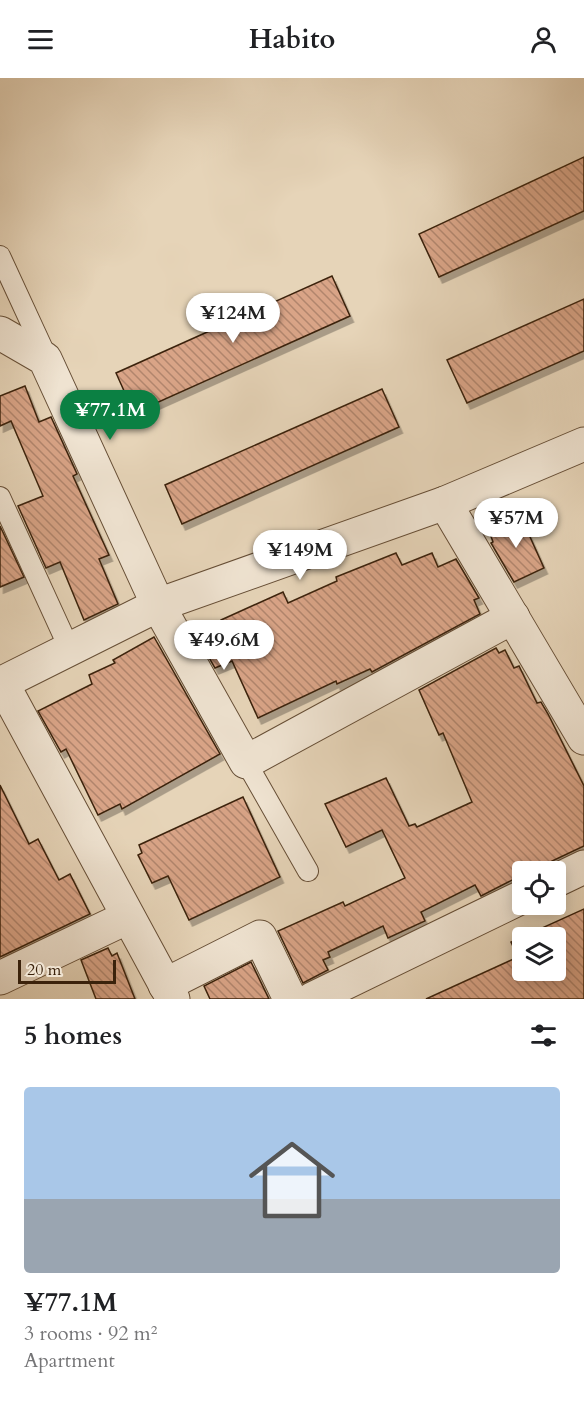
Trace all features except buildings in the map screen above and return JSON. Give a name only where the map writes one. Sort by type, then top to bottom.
[{"type":"street","points":[[0,333],[45,359],[158,605],[246,762],[513,617]]},
{"type":"street","points":[[290,999],[260,937],[169,992],[1,684],[158,605],[445,503],[584,444]]},
{"type":"street","points":[[445,503],[584,738]]},
{"type":"street","points":[[566,876],[584,867]]},
{"type":"street","points":[[312,999],[512,902]]},
{"type":"street","points":[[0,978],[128,916]]},
{"type":"lane","points":[[0,256],[42,346],[45,359]]},
{"type":"lane","points":[[0,497],[70,650]]},
{"type":"lane","points":[[246,762],[308,871]]}]
